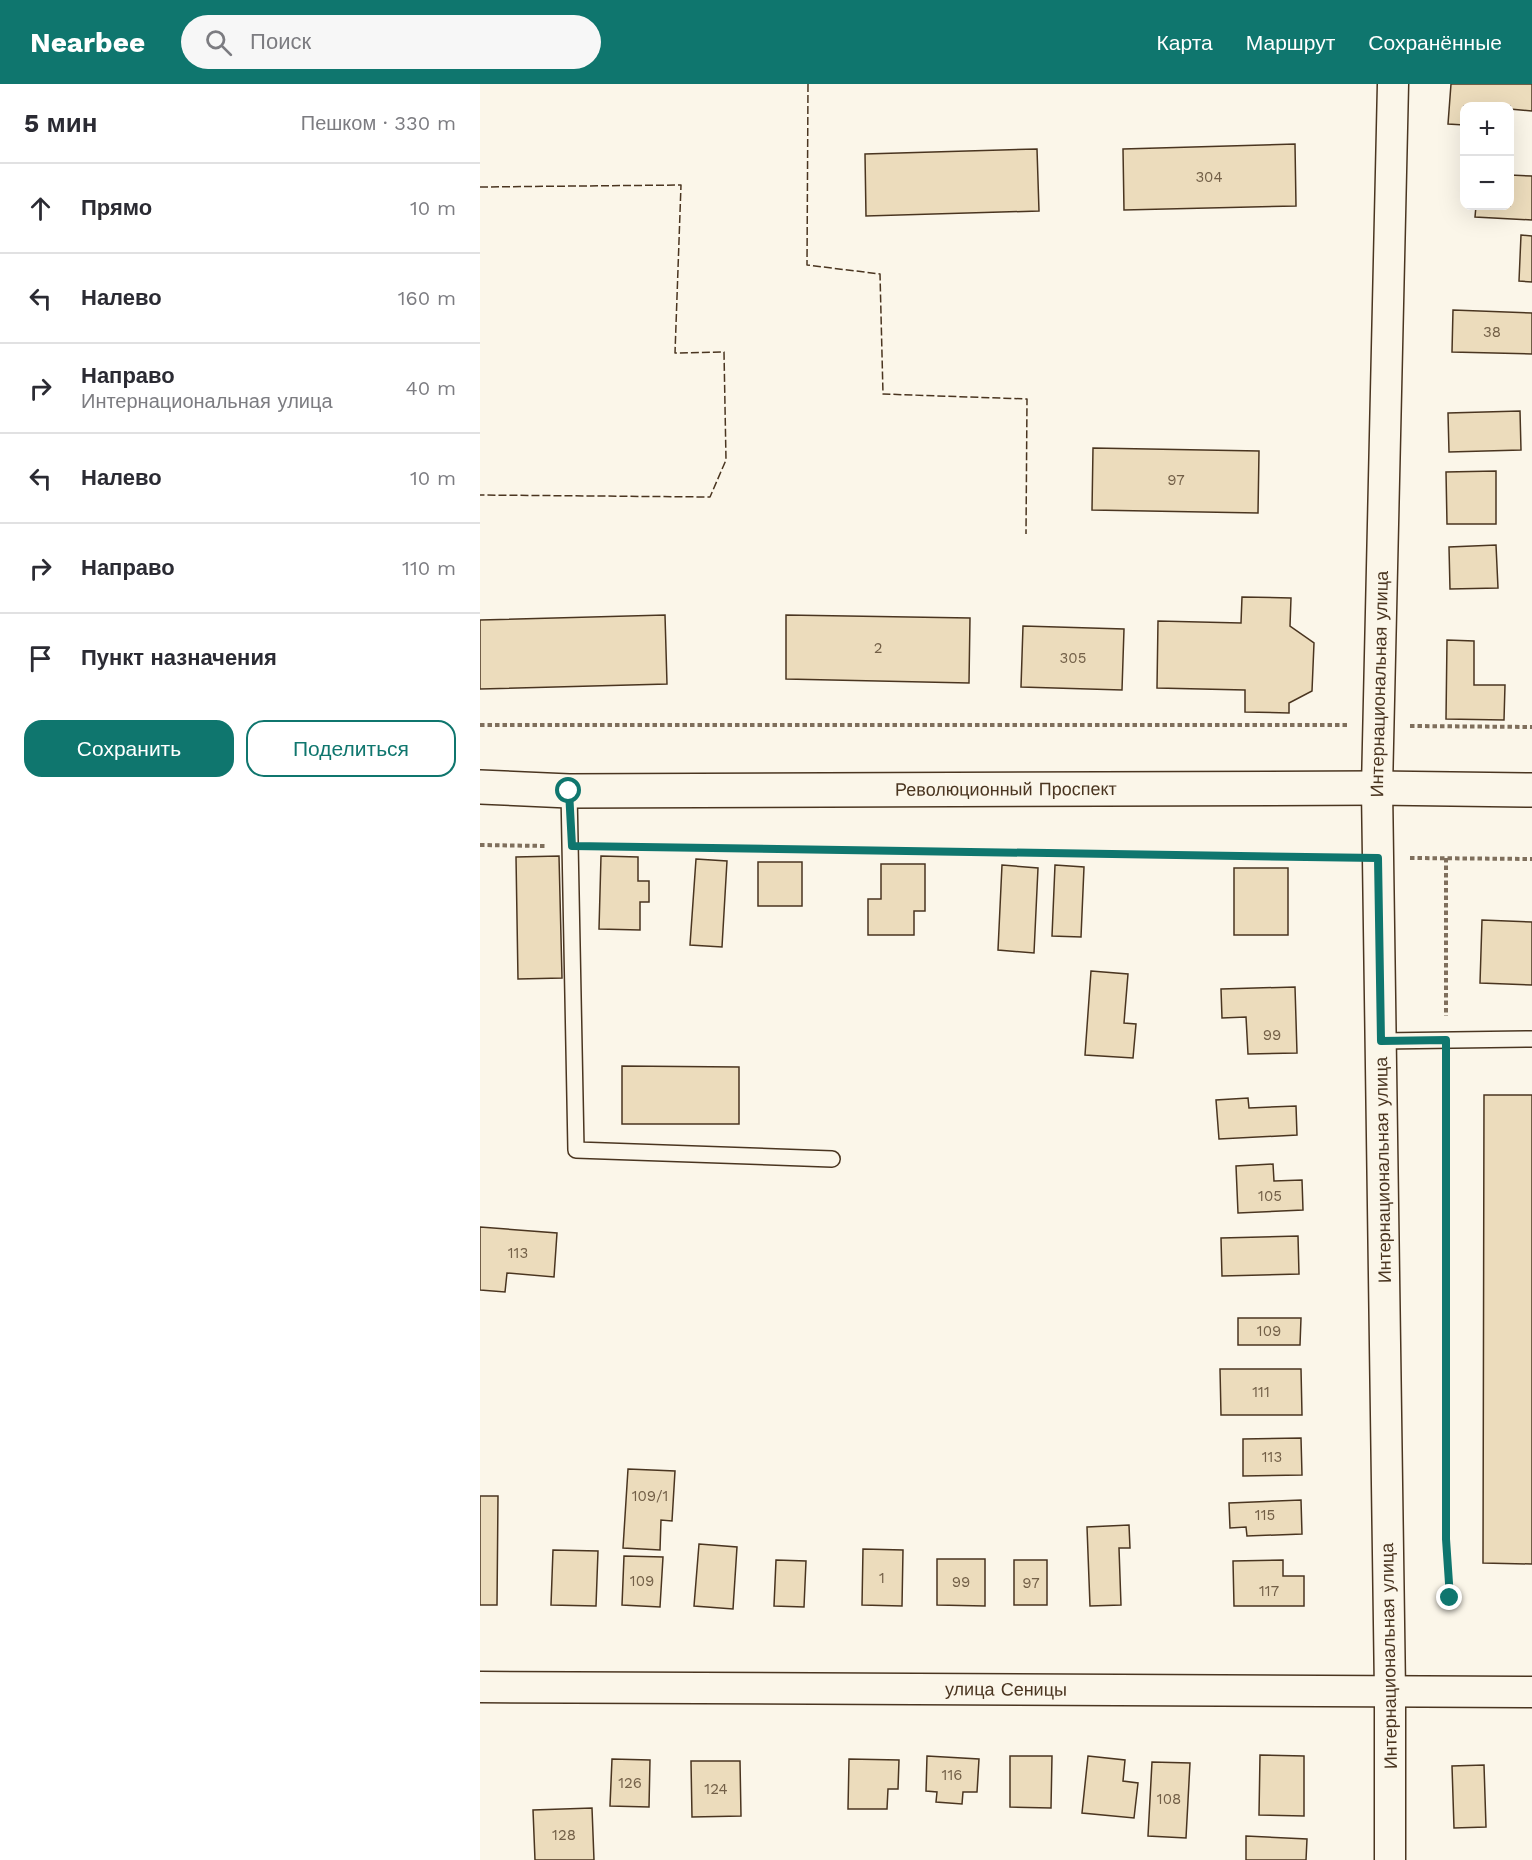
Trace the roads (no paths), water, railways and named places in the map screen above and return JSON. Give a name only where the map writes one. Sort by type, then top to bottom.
[{"type":"street","name":"Интернациональная улица","points":[[1390,1860],[1390,1692],[1377,788],[1393,84]]},
{"type":"street","name":"Революционный Проспект","points":[[480,787],[569,791],[1377,788],[1532,790]]},
{"type":"street","name":"улица Сеницы","points":[[480,1687],[1532,1692]]},
{"type":"lane","points":[[569,791],[572,846],[576,1150],[832,1159]]},
{"type":"lane","points":[[1381,1041],[1532,1039]]}]
